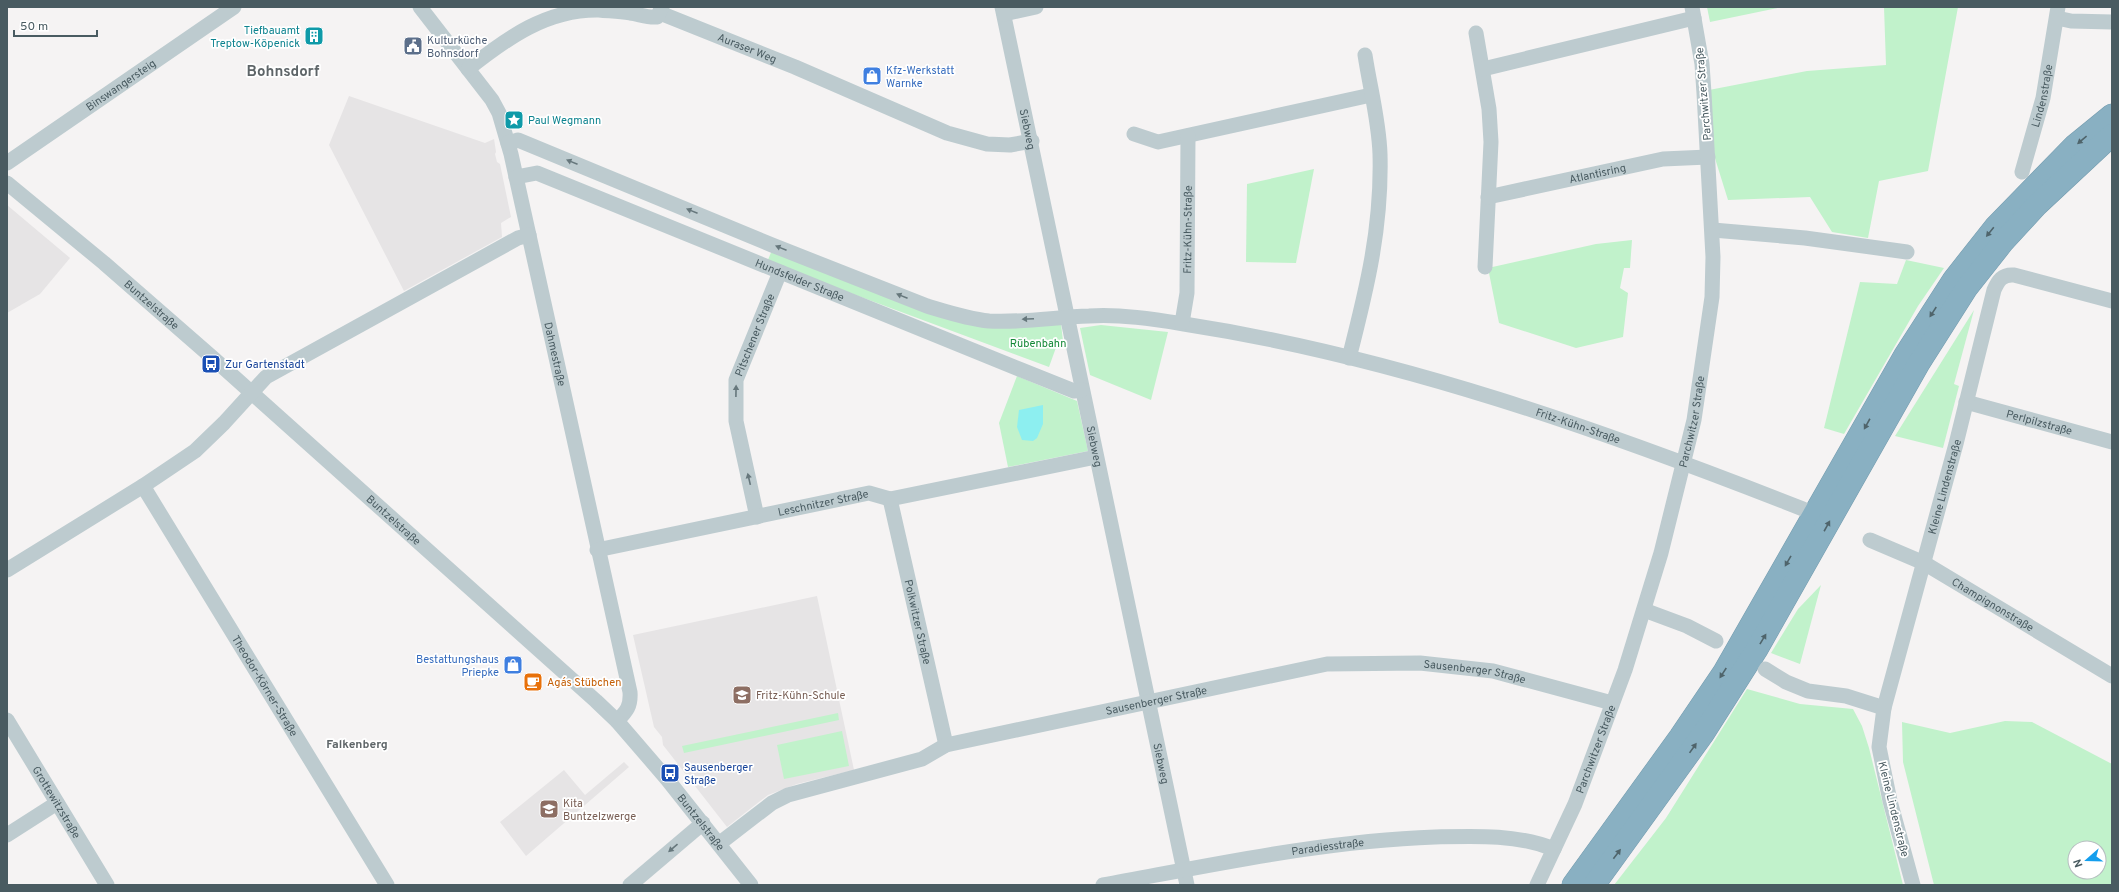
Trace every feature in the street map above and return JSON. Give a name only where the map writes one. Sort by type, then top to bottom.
[{"type":"highway","points":[[1573,885],[1680,737],[1724,672],[1905,355],[1954,279],[2000,221],[2074,146],[2112,115]]},
{"type":"highway","points":[[1594,885],[1704,734],[1757,649],[1918,363],[1966,289],[2003,242],[2037,205],[2112,135]]},
{"type":"street","name":"Binswangersteig","points":[[7,163],[234,7]]},
{"type":"street","name":"Dahmestraße","points":[[420,7],[468,69],[499,113],[508,143],[597,550],[630,692],[631,702],[629,709],[617,721]]},
{"type":"street","points":[[1003,10],[1036,7]]},
{"type":"street","name":"Auraser Weg","points":[[468,69],[521,30],[556,16],[597,10],[631,13],[650,18],[657,17],[661,10],[947,132],[994,144],[1010,145],[1032,141]]},
{"type":"street","name":"Siebweg","points":[[1003,10],[1032,141],[1067,318],[1187,885]]},
{"type":"street","points":[[1483,70],[1693,12]]},
{"type":"street","name":"Parchwitzer Straße","points":[[1537,885],[1575,804],[1644,610],[1685,463],[1694,420],[1712,297],[1713,230],[1702,64],[1693,12]]},
{"type":"street","name":"Lindenstraße","points":[[2022,172],[2043,98],[2057,13],[2072,21],[2112,22]]},
{"type":"street","points":[[1476,33],[1489,109],[1490,135],[1484,267]]},
{"type":"street","points":[[1349,358],[1369,280],[1376,240],[1380,194],[1380,153],[1365,55]]},
{"type":"street","points":[[1134,134],[1158,142],[1371,95]]},
{"type":"street","name":"Fritz-Kühn-Straße","points":[[1182,323],[1187,293],[1188,136]]},
{"type":"street","name":"Hundsfelder Straße","points":[[508,143],[518,140],[772,245],[927,306],[990,321],[1067,318]]},
{"type":"street","name":"Atlantisring","points":[[1488,197],[1663,158],[1708,157]]},
{"type":"street","name":"Hundsfelder Straße","points":[[516,177],[537,173],[1074,391],[1082,390]]},
{"type":"street","name":"Buntzelstraße","points":[[7,184],[138,292],[566,673],[617,721],[720,843],[751,885]]},
{"type":"street","points":[[1713,230],[1805,238],[1908,252]]},
{"type":"street","points":[[7,570],[144,486],[195,451],[224,423],[251,392],[266,378],[518,238],[529,235]]},
{"type":"street","name":"Pitschener Straße","points":[[757,517],[736,421],[736,380],[780,272]]},
{"type":"street","name":"Kleine Lindenstraße","points":[[1913,885],[1890,801],[1879,747],[1884,708],[1956,444],[1994,290],[2002,277],[2007,274],[2014,274],[2112,301]]},
{"type":"street","name":"Fritz-Kühn-Straße","points":[[1067,318],[1113,315],[1182,323],[1280,342],[1349,358],[1530,408],[1685,463],[1802,510]]},
{"type":"street","name":"Perlpilzstraße","points":[[1966,402],[2112,442]]},
{"type":"street","name":"Leschnitzer Straße","points":[[597,550],[869,493],[890,499],[1096,457]]},
{"type":"street","name":"Theodor-Körner-Straße","points":[[144,486],[387,885]]},
{"type":"street","name":"Polkwitzer Straße","points":[[890,499],[946,745]]},
{"type":"street","name":"Champignonstraße","points":[[1870,540],[1924,563],[2112,676]]},
{"type":"street","points":[[1644,610],[1687,626],[1716,641]]},
{"type":"street","name":"Sausenberger Straße","points":[[720,843],[772,803],[788,795],[922,759],[946,745],[1327,664],[1420,663],[1492,671],[1612,703]]},
{"type":"street","points":[[1765,669],[1786,682],[1808,691],[1846,696],[1884,708]]},
{"type":"street","name":"Grottewitzstraße","points":[[7,720],[107,885]]},
{"type":"street","points":[[7,836],[57,803]]},
{"type":"street","points":[[630,885],[703,823]]},
{"type":"street","name":"Paradiesstraße","points":[[1103,885],[1310,847],[1388,839],[1486,837],[1538,842],[1554,849]]},
{"type":"shaded area","points":[[349,96],[485,143],[494,139],[495,154],[497,162],[500,164],[511,217],[501,223],[502,237],[404,291],[329,145]]},
{"type":"shaded area","points":[[7,205],[70,258],[40,294],[7,313]]},
{"type":"shaded area","name":"Fritz-Kühn-Schule","points":[[817,596],[854,770],[797,784],[768,795],[727,827],[663,745],[662,737],[654,727],[633,635]]},
{"type":"shaded area","name":"Kita Buntzelzwerge","points":[[624,762],[629,767],[526,856],[500,822],[564,770],[585,795]]},
{"type":"green space","points":[[1707,7],[1782,7],[1710,22]]},
{"type":"green space","points":[[1884,7],[1958,7],[1928,171],[1879,181],[1868,238],[1832,232],[1810,197],[1728,200],[1713,152],[1709,90],[1807,71],[1886,65]]},
{"type":"green space","points":[[1314,169],[1296,263],[1246,262],[1247,184]]},
{"type":"green space","points":[[1632,240],[1630,268],[1624,268],[1620,288],[1628,293],[1623,337],[1576,348],[1499,323],[1488,268],[1596,244]]},
{"type":"green space","name":"Rübenbahn","points":[[773,248],[931,314],[1061,324],[1063,341],[1058,342],[1049,367],[767,262]]},
{"type":"green space","points":[[1906,260],[1944,268],[1918,306],[1844,434],[1824,428],[1860,282],[1897,284]]},
{"type":"green space","points":[[1974,310],[1954,384],[1959,386],[1943,448],[1895,436]]},
{"type":"green space","points":[[1101,325],[1168,332],[1151,400],[1090,375],[1080,328]]},
{"type":"green space","points":[[1017,376],[1077,401],[1088,451],[1008,467],[999,423]]},
{"type":"green space","points":[[1821,585],[1800,664],[1771,653],[1798,609]]},
{"type":"green space","points":[[1747,689],[1800,704],[1853,709],[1862,726],[1869,748],[1903,885],[1614,885],[1666,818]]},
{"type":"green space","points":[[838,713],[839,720],[684,753],[682,746]]},
{"type":"green space","points":[[2005,721],[2032,722],[2112,764],[2112,885],[1934,885],[1903,762],[1902,722],[1950,733]]},
{"type":"green space","points":[[842,731],[849,766],[784,779],[777,745]]},
{"type":"water","points":[[1043,405],[1043,424],[1037,438],[1033,441],[1022,440],[1017,427],[1019,410]]},
{"type":"place","name":"Tiefbauamt Treptow-Köpenick","points":[[314,36]]},
{"type":"place","name":"Kulturküche Bohnsdorf","points":[[413,46]]},
{"type":"place","name":"Kfz-Werkstatt Warnke","points":[[872,76]]},
{"type":"place","name":"Paul Wegmann","points":[[514,120]]},
{"type":"place","name":"Zur Gartenstadt","points":[[211,364]]},
{"type":"place","name":"Bestattungshaus Priepke","points":[[513,665]]},
{"type":"place","name":"Aga´s Stübchen","points":[[533,682]]},
{"type":"place","name":"Fritz-Kühn-Schule","points":[[742,695]]},
{"type":"place","name":"Sausenberger Straße","points":[[670,773]]},
{"type":"place","name":"Kita Buntzelzwerge","points":[[549,809]]},
{"type":"district","name":"Bohnsdorf","points":[[283,71]]},
{"type":"district","name":"Falkenberg","points":[[357,744]]}]
